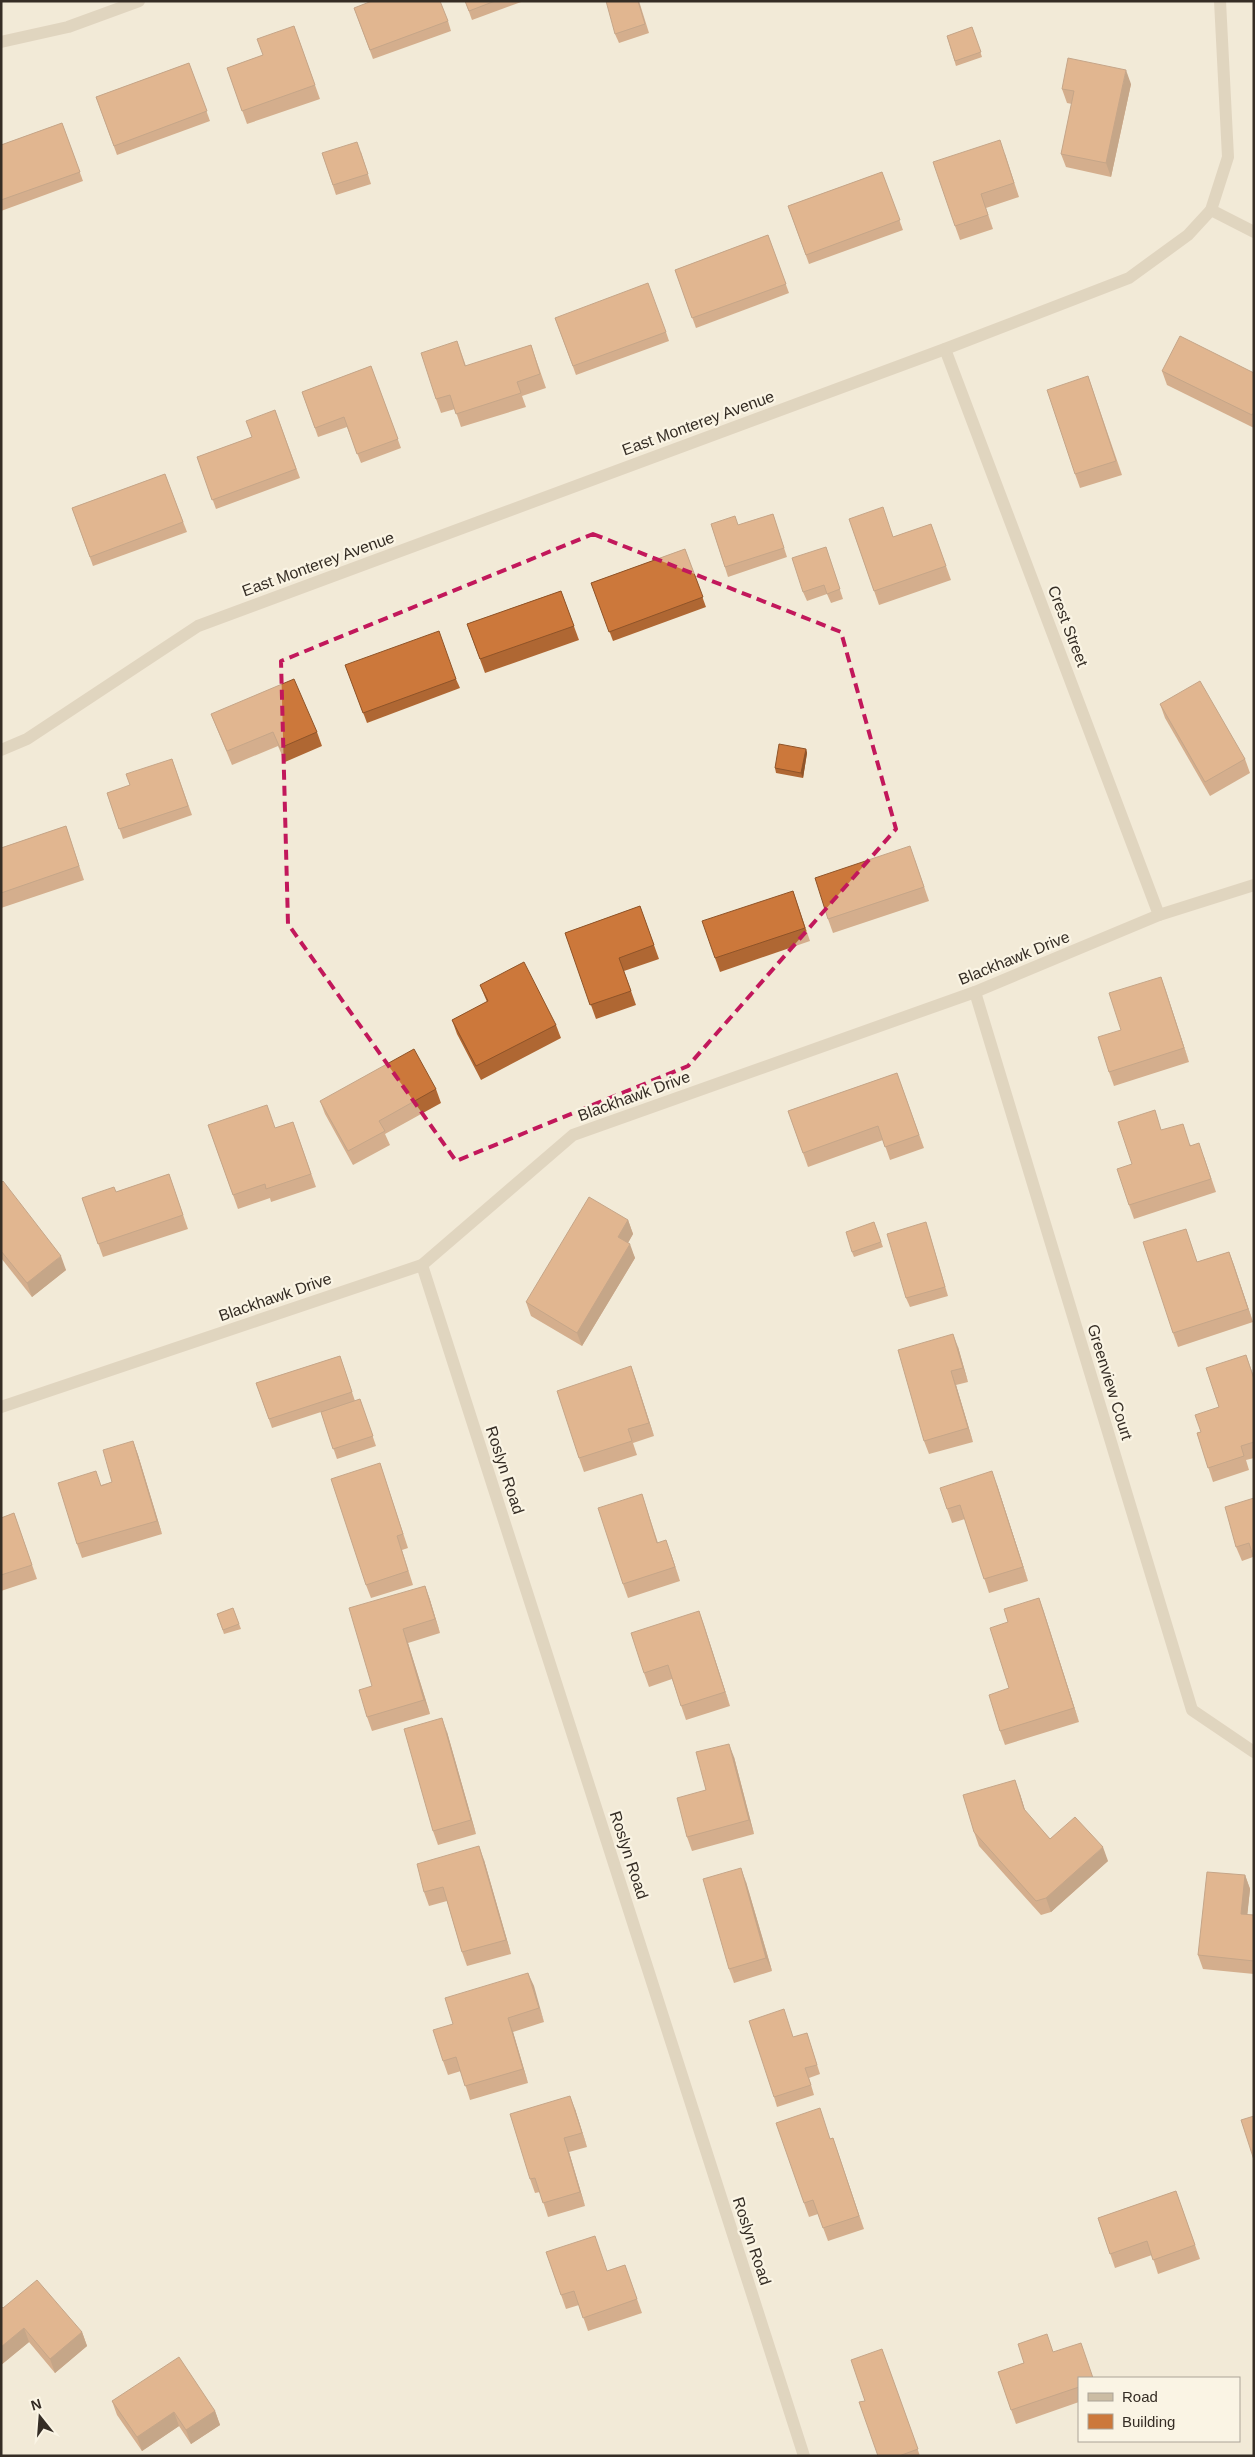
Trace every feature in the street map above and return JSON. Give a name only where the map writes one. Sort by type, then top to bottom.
[{"type":"street","points":[[1,42],[68,27],[139,1]]},
{"type":"street","name":"East Monterey Avenue","points":[[1,750],[27,739],[198,626],[945,349],[1129,278],[1188,235],[1210,210],[1228,157],[1220,1]]},
{"type":"street","points":[[1210,210],[1254,232]]},
{"type":"street","name":"Crest Street","points":[[945,349],[1159,915]]},
{"type":"street","name":"Blackhawk Drive","points":[[1,1408],[422,1265],[573,1135],[975,992],[1159,915],[1254,886]]},
{"type":"street","name":"Greenview Court","points":[[975,992],[1192,1710],[1254,1752]]},
{"type":"street","name":"Roslyn Road","points":[[422,1265],[804,2456]]},
{"type":"highlighted area","points":[[593,534],[841,632],[896,829],[688,1066],[456,1161],[288,924],[281,661]]},
{"type":"building","points":[[372,1],[440,1],[448,21],[370,50],[354,8]]},
{"type":"building","points":[[465,1],[495,1],[469,11]]},
{"type":"building","points":[[606,1],[638,1],[645,24],[615,34]]},
{"type":"building","points":[[294,26],[315,85],[242,111],[227,68],[263,55],[257,39]]},
{"type":"building","points":[[972,27],[981,52],[955,61],[947,36]]},
{"type":"building","points":[[1068,58],[1126,70],[1106,163],[1061,154],[1074,91],[1062,89]]},
{"type":"building","points":[[189,63],[207,111],[114,146],[96,97]]},
{"type":"building","points":[[62,123],[80,172],[1,200],[1,145]]},
{"type":"building","points":[[1000,140],[1014,183],[981,194],[988,215],[955,226],[933,162]]},
{"type":"building","points":[[357,142],[368,174],[333,185],[322,153]]},
{"type":"building","points":[[882,172],[900,220],[806,255],[788,206]]},
{"type":"building","points":[[768,235],[786,284],[692,318],[675,270]]},
{"type":"building","points":[[648,283],[666,332],[573,366],[555,318]]},
{"type":"building","points":[[1180,336],[1254,373],[1254,412],[1252,415],[1162,371]]},
{"type":"building","points":[[457,341],[465,366],[531,345],[540,374],[517,382],[521,393],[456,414],[450,395],[436,399],[421,353]]},
{"type":"building","points":[[371,366],[398,439],[357,454],[344,417],[315,428],[302,392]]},
{"type":"building","points":[[1088,376],[1116,461],[1075,474],[1047,390]]},
{"type":"building","points":[[275,410],[296,469],[212,500],[197,457],[252,437],[246,421]]},
{"type":"building","points":[[165,474],[183,522],[90,557],[72,508]]},
{"type":"building","points":[[883,507],[893,537],[931,524],[946,566],[874,591],[849,519]]},
{"type":"building","points":[[773,514],[784,548],[725,567],[711,524],[735,516],[738,525]]},
{"type":"building","points":[[826,547],[840,589],[827,594],[824,585],[803,592],[792,558]]},
{"type":"building","points":[[685,549],[703,597],[609,632],[591,583]]},
{"type":"building","points":[[561,591],[574,626],[480,659],[467,624]]},
{"type":"building","points":[[439,631],[456,679],[363,713],[345,665]]},
{"type":"building","points":[[294,679],[317,732],[280,748],[273,732],[227,751],[211,714]]},
{"type":"building","points":[[1200,681],[1245,759],[1205,782],[1160,704]]},
{"type":"building","points":[[779,744],[806,749],[801,773],[775,768]]},
{"type":"building","points":[[172,759],[188,806],[119,829],[107,793],[130,785],[126,774]]},
{"type":"building","points":[[66,826],[79,866],[1,893],[1,848]]},
{"type":"building","points":[[910,846],[924,887],[828,919],[815,878]]},
{"type":"building","points":[[793,891],[805,928],[715,958],[702,921]]},
{"type":"building","points":[[640,906],[654,945],[619,958],[631,991],[590,1005],[565,933]]},
{"type":"building","points":[[524,962],[556,1025],[476,1066],[452,1020],[488,1001],[480,985]]},
{"type":"building","points":[[1161,977],[1184,1048],[1109,1072],[1098,1037],[1121,1030],[1109,993]]},
{"type":"building","points":[[414,1049],[436,1089],[379,1121],[385,1131],[348,1151],[320,1101]]},
{"type":"building","points":[[897,1073],[919,1135],[885,1147],[878,1126],[803,1153],[788,1111]]},
{"type":"building","points":[[267,1105],[275,1128],[293,1122],[311,1174],[266,1189],[265,1184],[233,1195],[208,1125]]},
{"type":"building","points":[[1155,1110],[1161,1130],[1183,1124],[1190,1146],[1199,1143],[1211,1179],[1129,1205],[1117,1169],[1132,1164],[1118,1122]]},
{"type":"building","points":[[169,1174],[183,1215],[98,1244],[82,1198],[114,1187],[116,1192]]},
{"type":"building","points":[[3,1181],[61,1256],[27,1283],[1,1251],[1,1183]]},
{"type":"building","points":[[589,1197],[628,1220],[618,1237],[630,1244],[577,1333],[526,1302]]},
{"type":"building","points":[[874,1222],[881,1242],[852,1252],[846,1232]]},
{"type":"building","points":[[926,1222],[945,1287],[906,1298],[887,1234]]},
{"type":"building","points":[[1186,1229],[1197,1262],[1229,1252],[1248,1309],[1173,1333],[1143,1242]]},
{"type":"building","points":[[953,1334],[963,1368],[951,1371],[968,1428],[924,1441],[898,1350]]},
{"type":"building","points":[[1246,1355],[1254,1379],[1254,1442],[1241,1446],[1244,1456],[1208,1468],[1197,1433],[1201,1432],[1195,1415],[1219,1407],[1206,1368]]},
{"type":"building","points":[[340,1356],[352,1392],[269,1419],[256,1383]]},
{"type":"building","points":[[631,1366],[649,1423],[628,1429],[632,1441],[579,1458],[557,1391]]},
{"type":"building","points":[[360,1399],[373,1436],[333,1449],[321,1412]]},
{"type":"building","points":[[133,1441],[157,1521],[77,1544],[58,1483],[96,1471],[101,1486],[112,1482],[103,1450]]},
{"type":"building","points":[[380,1463],[403,1534],[397,1536],[408,1571],[366,1585],[331,1479]]},
{"type":"building","points":[[992,1471],[1023,1567],[984,1579],[960,1505],[947,1509],[940,1488]]},
{"type":"building","points":[[642,1494],[657,1543],[666,1540],[675,1567],[623,1584],[598,1508]]},
{"type":"building","points":[[1254,1498],[1254,1559],[1249,1543],[1236,1547],[1225,1507]]},
{"type":"building","points":[[14,1513],[32,1565],[1,1575],[1,1518]]},
{"type":"building","points":[[425,1586],[435,1619],[403,1629],[424,1700],[367,1717],[359,1690],[372,1686],[349,1608]]},
{"type":"building","points":[[1039,1598],[1074,1708],[1000,1731],[989,1695],[1009,1688],[990,1628],[1008,1622],[1004,1609]]},
{"type":"building","points":[[233,1608],[239,1624],[223,1630],[217,1614]]},
{"type":"building","points":[[699,1611],[725,1692],[681,1706],[668,1665],[644,1673],[631,1633]]},
{"type":"building","points":[[442,1718],[471,1820],[433,1831],[404,1729]]},
{"type":"building","points":[[729,1744],[749,1820],[687,1837],[677,1798],[706,1790],[696,1752]]},
{"type":"building","points":[[1015,1780],[1024,1809],[1050,1839],[1075,1817],[1103,1847],[1046,1898],[1036,1901],[974,1832],[963,1795]]},
{"type":"building","points":[[479,1846],[506,1940],[462,1952],[443,1887],[424,1892],[417,1864]]},
{"type":"building","points":[[741,1868],[766,1958],[729,1969],[703,1879]]},
{"type":"building","points":[[1207,1872],[1245,1875],[1241,1914],[1254,1915],[1254,1961],[1198,1955]]},
{"type":"building","points":[[528,1973],[539,2008],[508,2018],[523,2069],[465,2086],[456,2057],[443,2061],[433,2030],[453,2024],[445,1998]]},
{"type":"building","points":[[784,2009],[793,2037],[807,2033],[817,2065],[805,2068],[811,2085],[774,2097],[749,2021]]},
{"type":"building","points":[[570,2096],[582,2133],[564,2138],[580,2192],[543,2203],[535,2178],[530,2179],[510,2114]]},
{"type":"building","points":[[820,2108],[830,2139],[833,2138],[859,2216],[823,2228],[813,2200],[804,2203],[776,2123]]},
{"type":"building","points":[[1254,2116],[1254,2160],[1241,2120]]},
{"type":"building","points":[[1176,2191],[1195,2245],[1153,2260],[1147,2241],[1110,2254],[1098,2218]]},
{"type":"building","points":[[595,2236],[607,2271],[625,2265],[637,2299],[583,2318],[574,2291],[561,2295],[546,2252]]},
{"type":"building","points":[[37,2280],[82,2332],[50,2359],[24,2328],[1,2347],[1,2306],[3,2308]]},
{"type":"building","points":[[1047,2334],[1053,2352],[1081,2343],[1093,2377],[1078,2377],[1078,2387],[1011,2410],[998,2372],[1024,2363],[1018,2344]]},
{"type":"building","points":[[882,2349],[918,2449],[899,2456],[878,2456],[859,2402],[865,2401],[851,2360]]},
{"type":"building","points":[[179,2357],[215,2411],[186,2430],[174,2412],[137,2437],[112,2401]]}]
